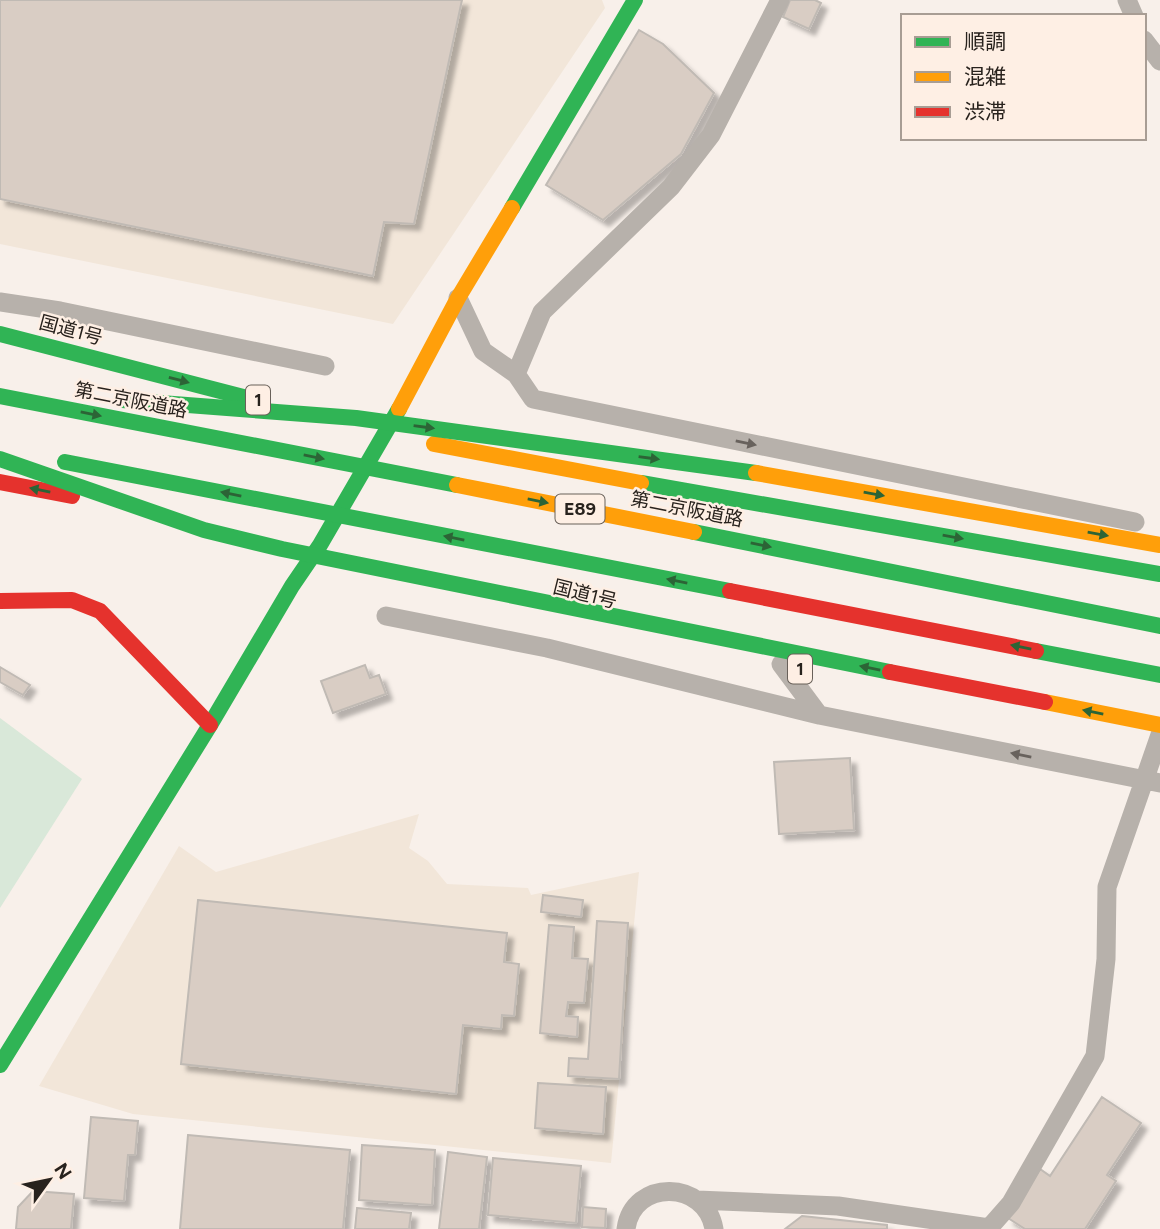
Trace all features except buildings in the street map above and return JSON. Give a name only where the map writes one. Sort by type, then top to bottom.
[{"type":"main road","points":[[0,1065],[210,725],[292,586],[320,545],[386,434],[458,298],[635,0]]},
{"type":"main road","name":"国道1号","points":[[9,336],[386,434],[500,457],[1160,574]]},
{"type":"main road","points":[[0,390],[356,418],[758,473],[1160,545]]},
{"type":"main road","name":"第二京阪道路","points":[[0,396],[1160,626]]},
{"type":"main road","points":[[0,449],[1160,675]]},
{"type":"main road","points":[[0,459],[204,530],[269,546],[783,652],[1160,724]]},
{"type":"main road","name":"国道1号","points":[[0,482],[320,545],[441,580],[876,686]]},
{"type":"main road","points":[[0,601],[72,600],[100,611],[210,725]]},
{"type":"main road","points":[[1133,743],[1160,749]]},
{"type":"street","points":[[516,374],[541,312],[671,187],[711,135],[780,0]]},
{"type":"street","points":[[1146,45],[1160,61]]},
{"type":"street","points":[[458,298],[483,351],[516,374],[533,399],[1160,528]]},
{"type":"street","points":[[0,302],[60,311],[326,366]]},
{"type":"street","points":[[0,325],[9,336]]},
{"type":"street","points":[[386,615],[547,648],[819,715],[1152,781]]},
{"type":"street","points":[[781,664],[819,715]]},
{"type":"street","points":[[626,1229],[633,1210],[643,1199],[656,1193],[677,1192],[697,1200],[838,1206],[989,1228],[1011,1203],[1094,1056],[1106,959],[1107,887],[1152,781],[1160,735]]},
{"type":"street","points":[[697,1200],[708,1211],[714,1229]]},
{"type":"shaded area","points":[[0,0],[602,0],[605,8],[393,324],[0,244]]},
{"type":"shaded area","points":[[419,814],[409,848],[428,861],[447,884],[528,888],[531,895],[639,872],[611,1163],[133,1114],[39,1086],[179,846],[216,872]]},
{"type":"green space","points":[[0,718],[82,779],[0,908]]},
{"type":"traffic: fast","points":[[512,208],[635,0]]},
{"type":"traffic: fast","points":[[0,334],[259,401]]},
{"type":"traffic: fast","points":[[0,396],[457,485]]},
{"type":"traffic: fast","points":[[122,400],[356,418],[756,473]]},
{"type":"traffic: fast","points":[[0,1065],[210,725],[292,586],[320,545],[399,409]]},
{"type":"traffic: fast","points":[[0,459],[204,530],[282,549],[890,672]]},
{"type":"traffic: fast","points":[[65,462],[730,591]]},
{"type":"traffic: fast","points":[[641,483],[1160,574]]},
{"type":"traffic: fast","points":[[694,532],[1160,626]]},
{"type":"traffic: fast","points":[[1036,651],[1160,675]]},
{"type":"traffic: slow","points":[[399,409],[458,298],[512,208]]},
{"type":"traffic: slow","points":[[434,444],[641,483]]},
{"type":"traffic: slow","points":[[756,473],[1160,545]]},
{"type":"traffic: slow","points":[[457,485],[694,532]]},
{"type":"traffic: slow","points":[[1045,702],[1160,725]]},
{"type":"traffic: jam","points":[[0,482],[72,496]]},
{"type":"traffic: jam","points":[[730,591],[1036,651]]},
{"type":"traffic: jam","points":[[0,601],[72,600],[100,611],[210,725]]},
{"type":"traffic: jam","points":[[890,672],[1045,702]]}]
